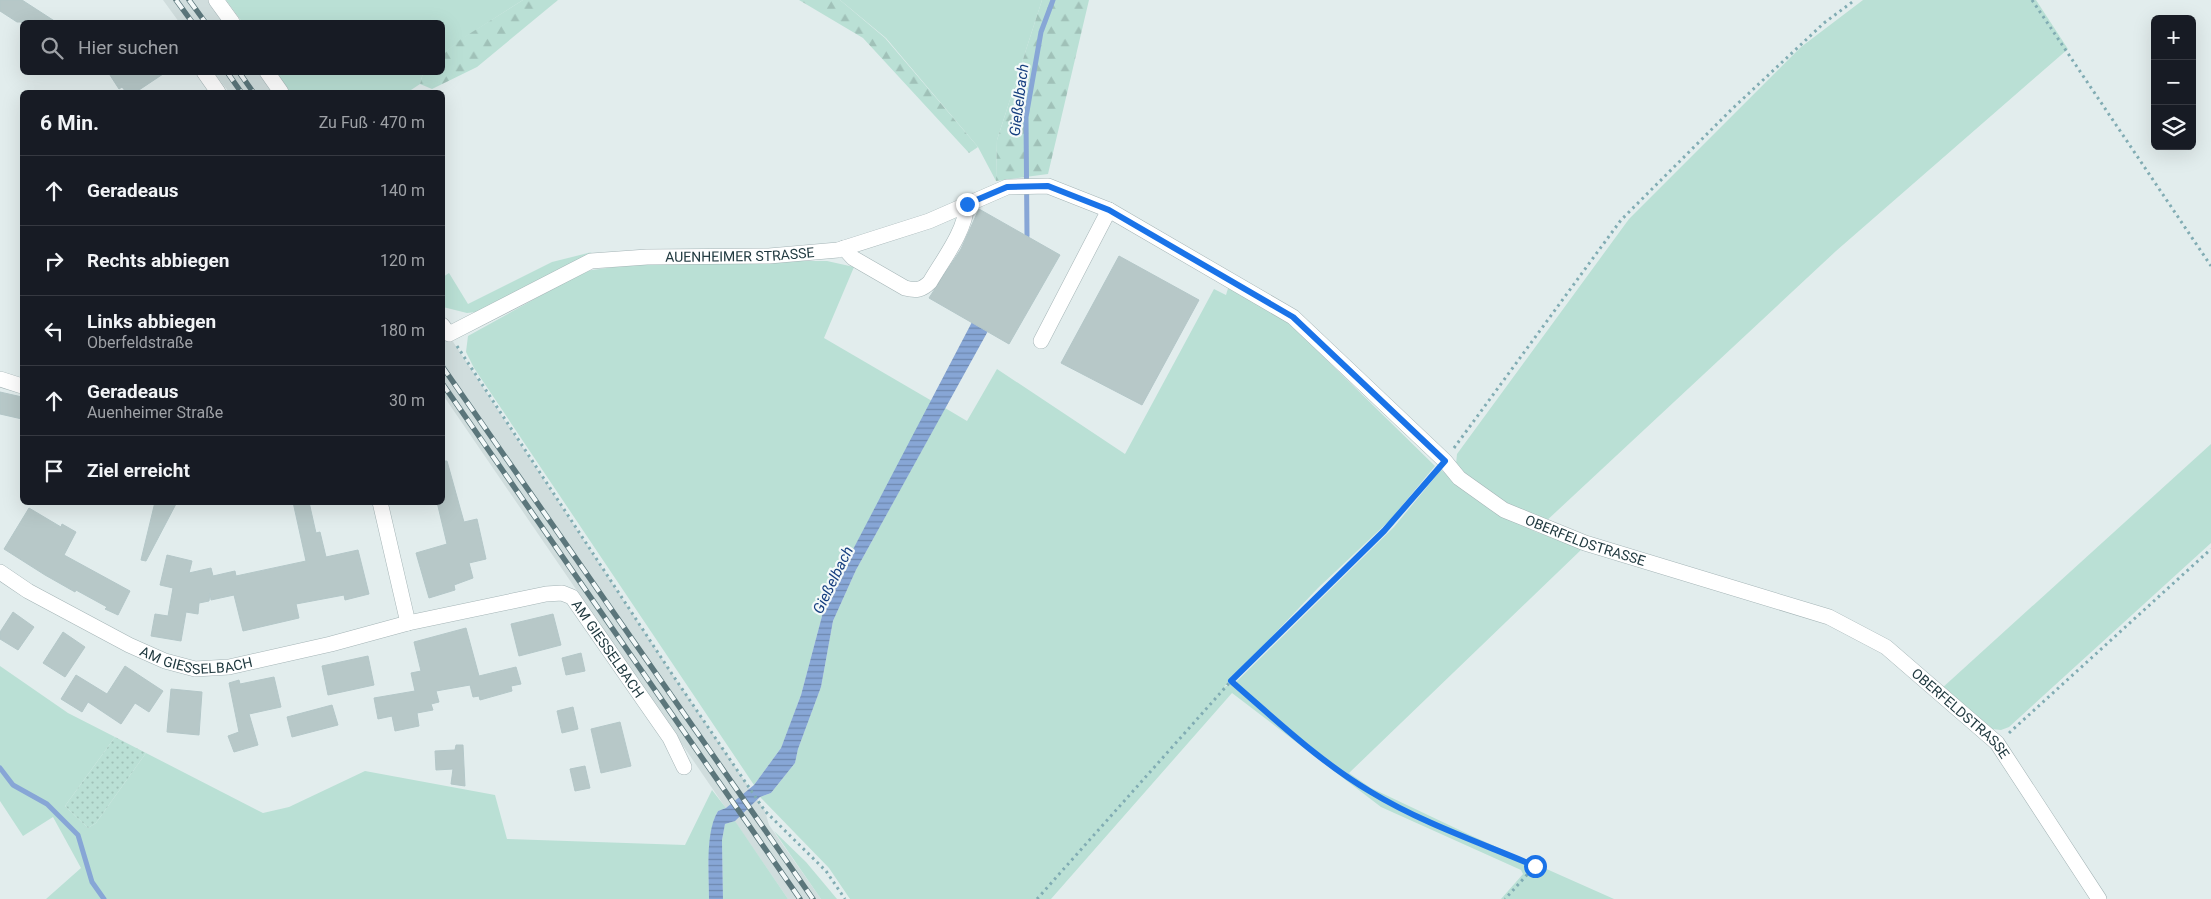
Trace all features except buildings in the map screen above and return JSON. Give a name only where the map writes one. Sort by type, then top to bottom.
[{"type":"street","points":[[216,0],[231,20]]},
{"type":"street","points":[[206,75],[217,90]]},
{"type":"street","points":[[269,75],[280,90]]},
{"type":"street","name":"OBERFELDSTRASSE","points":[[1048,186],[1109,210],[1293,317],[1445,461],[1459,478],[1504,510],[1585,543],[1829,617],[1886,647],[1997,744],[2099,899]]},
{"type":"street","name":"AUENHEIMER STRASSE","points":[[446,329],[591,261],[647,257],[769,256],[844,248],[929,221],[1007,187],[1048,186]]},
{"type":"street","points":[[844,248],[853,258],[905,288],[914,290],[923,288],[930,282],[961,229],[967,204]]},
{"type":"street","points":[[1042,341],[1109,210]]},
{"type":"street","points":[[0,379],[20,385]]},
{"type":"street","points":[[381,505],[408,623]]},
{"type":"street","name":"AM GIESSELBACH","points":[[0,572],[28,591],[129,645],[165,661],[195,669],[229,666],[332,644],[408,623],[546,594],[562,593],[572,598],[670,738],[684,767]]},
{"type":"path","points":[[1037,899],[1231,681],[1384,531],[1445,461],[1621,220],[1732,109],[1817,30],[1855,0]]},
{"type":"path","points":[[2032,0],[2211,266]]},
{"type":"path","points":[[446,329],[765,812],[826,872],[845,899]]},
{"type":"path","points":[[1997,744],[2211,549]]},
{"type":"path","points":[[1231,681],[1336,769],[1373,793],[1419,816],[1535,866],[1505,899]]},
{"type":"shaded area","points":[[163,0],[216,0],[231,20],[178,20]]},
{"type":"shaded area","points":[[216,75],[268,75],[280,90],[227,90]]},
{"type":"shaded area","points":[[445,330],[672,674],[765,811],[769,825],[821,899],[788,899],[445,398]]},
{"type":"green space","points":[[226,0],[523,0],[462,39],[445,52],[445,20],[241,20]]},
{"type":"green space","points":[[523,0],[558,0],[477,67],[432,89],[420,84],[422,75],[445,75],[445,52],[461,39]]},
{"type":"green space","points":[[799,0],[840,0],[885,38],[978,147],[969,153],[863,38]]},
{"type":"green space","points":[[840,0],[1042,0],[997,140],[996,181],[978,147],[886,38]]},
{"type":"green space","points":[[1042,0],[1089,0],[1048,174],[996,181],[997,140]]},
{"type":"green space","points":[[1863,0],[2036,0],[2068,49],[1836,251],[1543,524],[1507,506],[1459,473],[1456,464],[1457,454],[1629,219],[1801,47]]},
{"type":"green space","points":[[278,75],[422,75],[420,84],[411,90],[289,90]]},
{"type":"green space","points":[[592,252],[518,293],[476,312],[467,313],[445,308],[445,276],[449,273],[468,304],[552,262]]},
{"type":"green space","points":[[657,261],[827,261],[854,267],[824,338],[932,401],[826,601],[801,695],[781,748],[754,785],[474,368],[466,352],[468,336],[585,271]]},
{"type":"green space","points":[[1229,285],[1284,318],[1435,466],[1390,520],[1318,588],[1224,687],[1236,682],[1394,527],[1441,470],[1478,500],[1536,532],[1583,548],[1349,773],[1371,788],[1470,835],[1614,899],[1501,899],[1523,874],[1521,870],[1381,807],[1232,693],[1051,899],[850,899],[829,868],[760,797],[771,793],[795,763],[798,749],[821,687],[833,621],[856,570],[945,408],[967,421],[997,369],[1125,454],[1214,289],[1226,295]]},
{"type":"green space","points":[[2211,444],[2211,543],[2009,727],[2001,730],[1992,729],[1941,689]]},
{"type":"green space","points":[[0,666],[68,713],[115,737],[65,806],[88,828],[96,823],[146,753],[263,813],[289,807],[365,771],[495,795],[507,839],[685,845],[712,790],[726,808],[718,811],[712,830],[709,854],[709,899],[46,899],[81,868],[53,817],[23,836],[0,801]]},
{"type":"green space","points":[[115,737],[146,753],[96,823],[88,828],[65,806]]},
{"type":"green space","points":[[735,821],[788,899],[723,899],[722,840],[725,824]]},
{"type":"green space","points":[[774,831],[806,862],[837,899],[821,899]]},
{"type":"water","points":[[972,322],[988,331],[856,570],[833,621],[821,687],[798,749],[795,763],[771,793],[760,797],[735,821],[725,824],[722,840],[723,899],[709,899],[709,841],[718,811],[726,808],[754,785],[781,748],[801,695],[826,601]]},
{"type":"waterway","name":"Gießelbach","points":[[1027,236],[1026,117],[1041,32],[1053,0]]},
{"type":"waterway","points":[[0,768],[13,785],[47,804],[78,835],[92,882],[104,899]]},
{"type":"railway","points":[[176,0],[191,20]]},
{"type":"railway","points":[[189,0],[204,20]]},
{"type":"railway","points":[[229,75],[240,90]]},
{"type":"railway","points":[[241,75],[252,90]]},
{"type":"railway","points":[[445,370],[813,899]]},
{"type":"railway","points":[[445,387],[800,899]]},
{"type":"route","points":[[967,204],[1007,187],[1048,186],[1109,210],[1293,317],[1445,461],[1384,531],[1231,681],[1282,726],[1336,769],[1373,793],[1419,816],[1535,866]]}]
